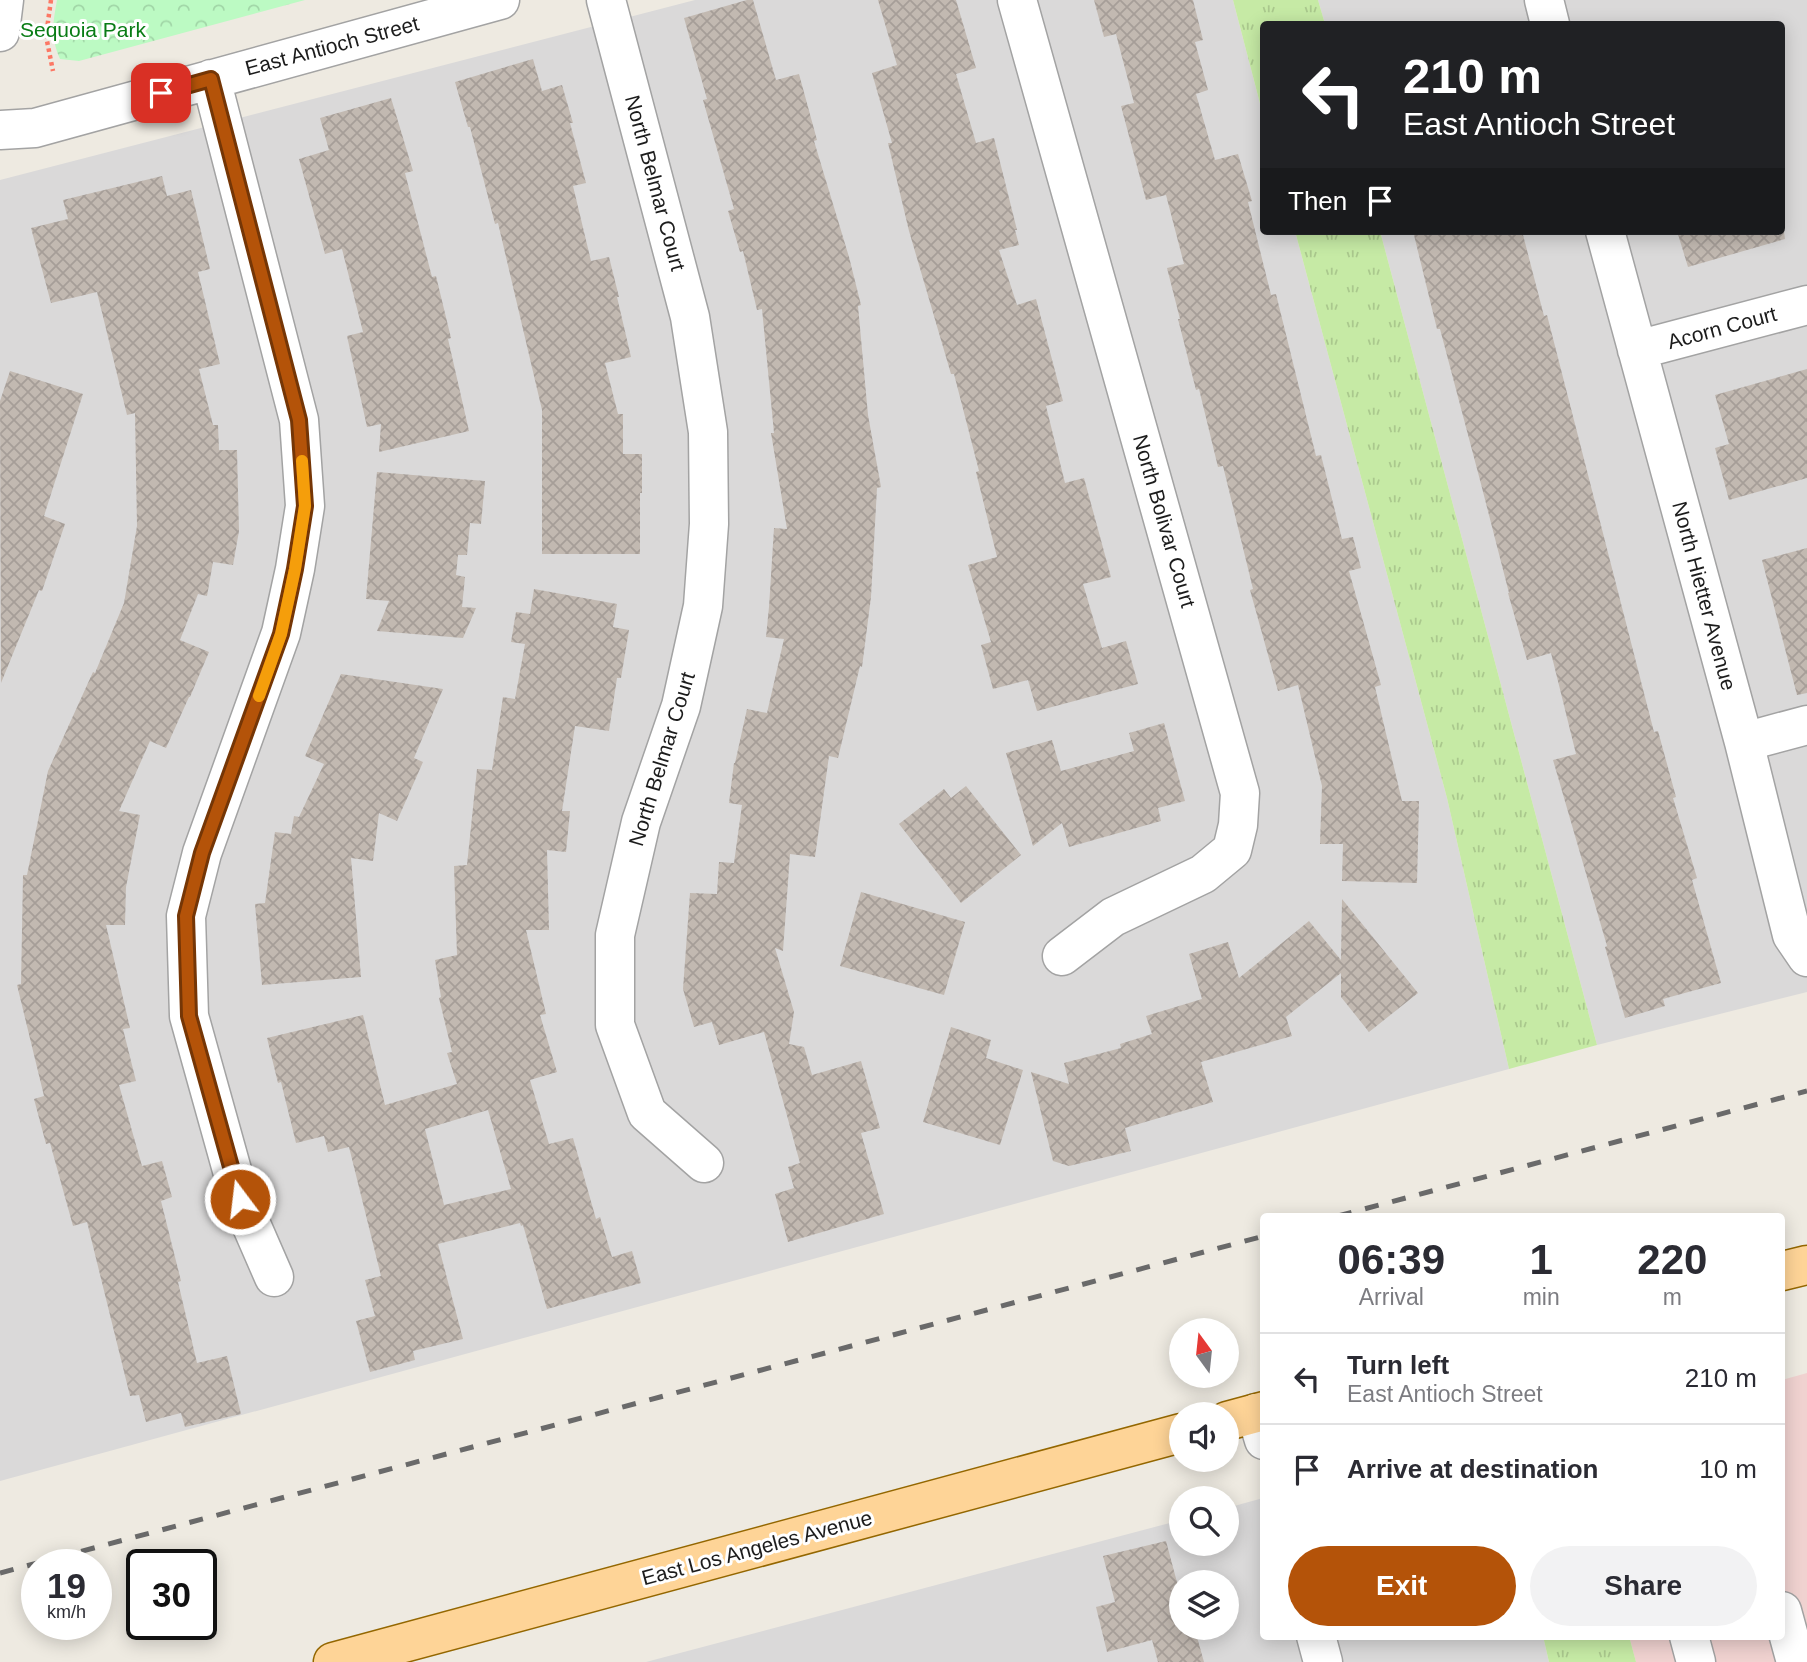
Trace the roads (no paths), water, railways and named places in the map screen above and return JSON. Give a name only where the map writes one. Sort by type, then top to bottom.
[{"type":"main road","points":[[1785,1270],[1807,1265]]},
{"type":"main road","name":"East Los Angeles Avenue","points":[[333,1662],[1169,1436]]},
{"type":"street","points":[[0,32],[4,0]]},
{"type":"street","name":"East Antioch Street","points":[[0,130],[35,128],[500,0]]},
{"type":"street","name":"North Belmar Court","points":[[606,0],[690,317],[708,432],[709,524],[703,606],[681,706],[640,822],[615,935],[615,1025],[647,1113],[704,1163]]},
{"type":"street","name":"North Bolivar Court","points":[[1017,0],[1240,793],[1238,825],[1232,850],[1203,874],[1114,917],[1062,956]]},
{"type":"street","points":[[1544,0],[1549,21]]},
{"type":"street","points":[[211,79],[299,420],[305,506],[281,634],[202,853],[186,916],[189,1016],[240,1199],[274,1277]]},
{"type":"street","name":"North Hietter Avenue","points":[[1606,235],[1744,742],[1792,935],[1807,957]]},
{"type":"street","name":"Acorn Court","points":[[1637,350],[1807,305]]},
{"type":"street","points":[[1744,742],[1807,724]]},
{"type":"street","points":[[1785,1622],[1796,1662]]},
{"type":"street","points":[[1317,1640],[1323,1662]]},
{"type":"street","points":[[1690,1640],[1696,1662]]},
{"type":"railway","points":[[1349,1213],[1807,1091]]},
{"type":"railway","points":[[0,1573],[1260,1237]]},
{"type":"park label","name":"Sequoia Park","points":[[83,30]]}]
